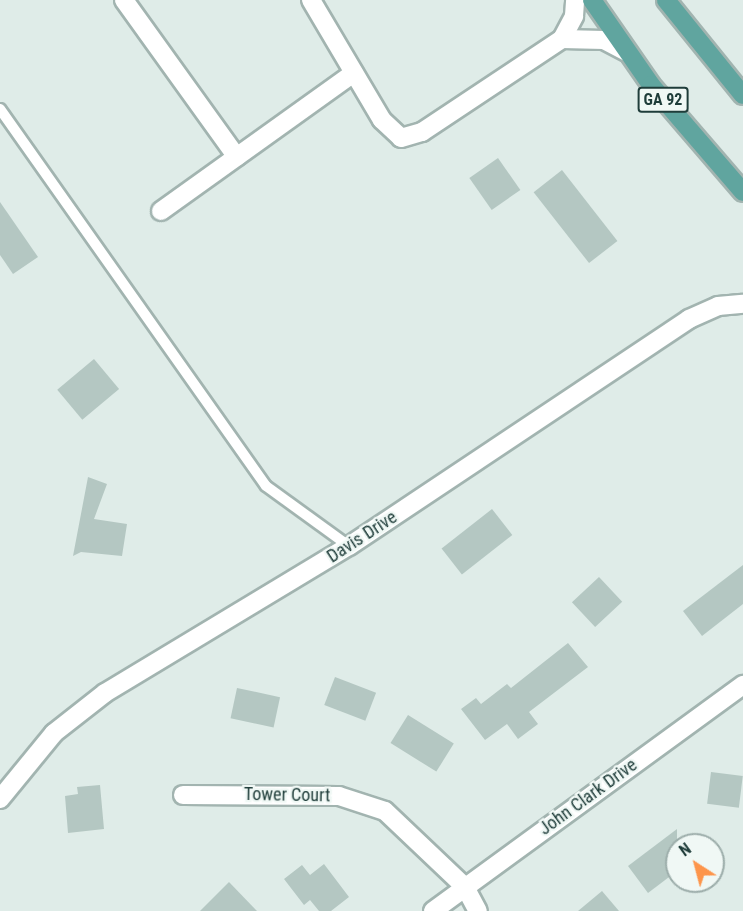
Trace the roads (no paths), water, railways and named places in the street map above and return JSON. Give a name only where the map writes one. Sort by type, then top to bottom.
[{"type":"main road","name":"GA 92","points":[[592,0],[628,53],[743,192]]},
{"type":"main road","points":[[666,0],[743,94]]},
{"type":"street","points":[[124,0],[237,157]]},
{"type":"street","points":[[311,0],[387,128],[401,138],[422,132],[562,39],[574,16],[575,0]]},
{"type":"street","points":[[562,39],[604,40],[628,53]]},
{"type":"street","points":[[161,211],[354,73]]},
{"type":"street","name":"Davis Drive","points":[[0,799],[54,733],[105,693],[349,546],[689,319],[718,306],[743,304]]},
{"type":"street","name":"John Clark Drive","points":[[433,911],[741,689]]},
{"type":"street","name":"Tower Court","points":[[183,795],[339,796],[385,811],[465,887],[478,911]]},
{"type":"lane","points":[[0,109],[266,486],[349,546]]}]
